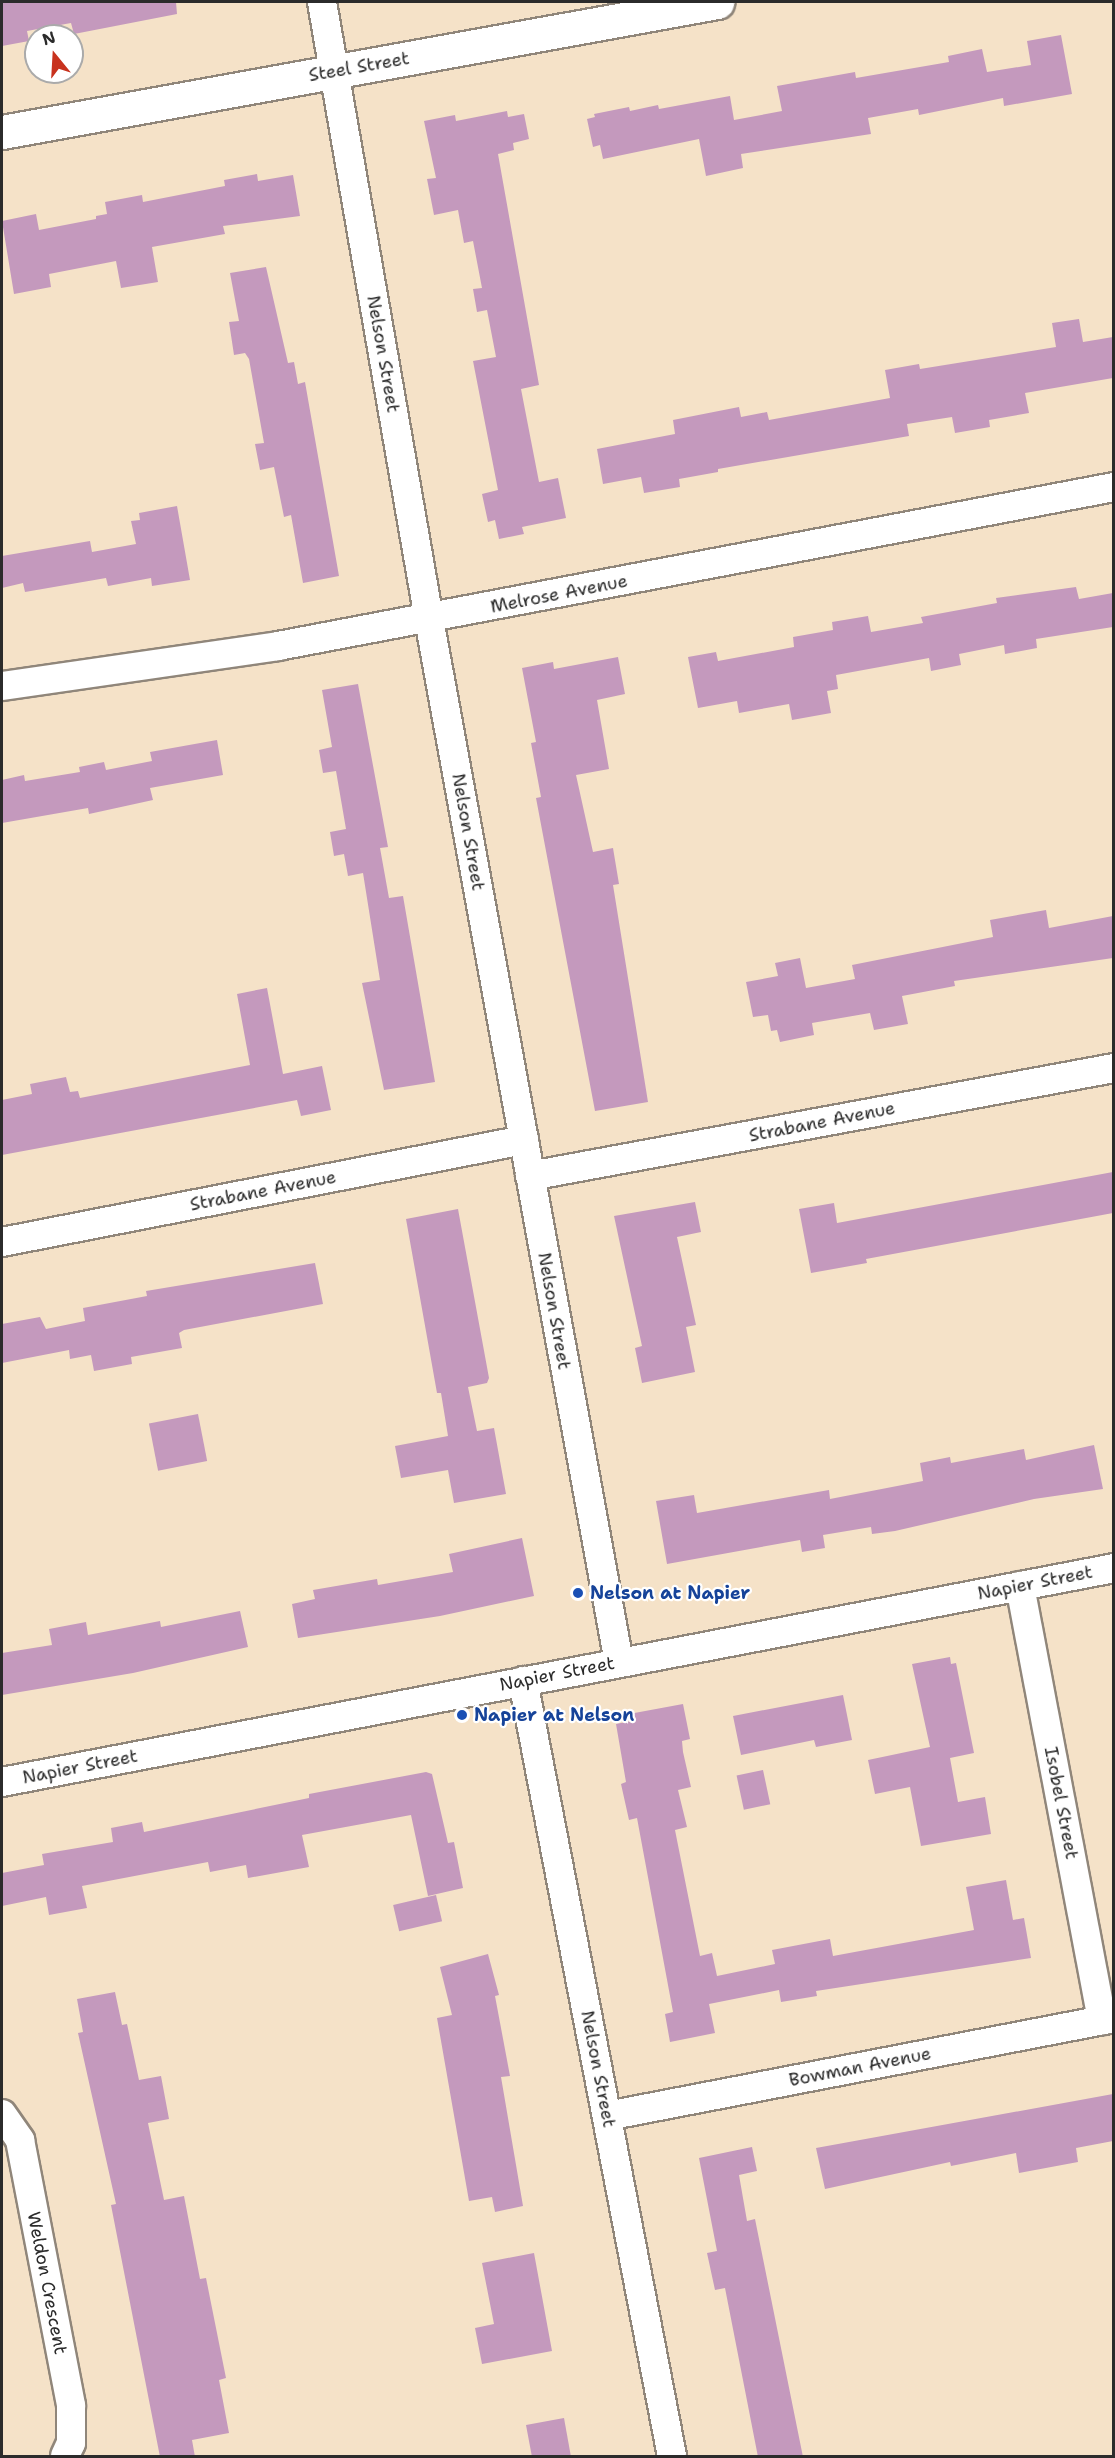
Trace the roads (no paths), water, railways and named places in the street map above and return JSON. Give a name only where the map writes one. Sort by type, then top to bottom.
[{"type":"street","name":"Nelson Street","points":[[322,2],[429,619],[619,1662]]},
{"type":"street","name":"Steel Street","points":[[2,132],[717,2]]},
{"type":"street","name":"Melrose Avenue","points":[[2,686],[166,665],[429,619],[1113,487]]},
{"type":"street","name":"Strabane Avenue","points":[[530,1176],[1113,1068]]},
{"type":"street","name":"Strabane Avenue","points":[[2,1242],[524,1140]]},
{"type":"street","name":"Napier Street","points":[[2,1782],[1113,1568]]},
{"type":"street","name":"Isobel Street","points":[[1020,1586],[1108,2019]]},
{"type":"street","name":"Nelson Street","points":[[523,1681],[672,2457]]},
{"type":"street","name":"Bowman Avenue","points":[[607,2116],[1108,2019]]},
{"type":"street","name":"Weldon Crescent","points":[[2,2114],[20,2140],[71,2406],[71,2443],[65,2457]]},
{"type":"place","name":"Nelson at Napier","points":[[578,1593]]},
{"type":"place","name":"Napier at Nelson","points":[[462,1715]]}]
